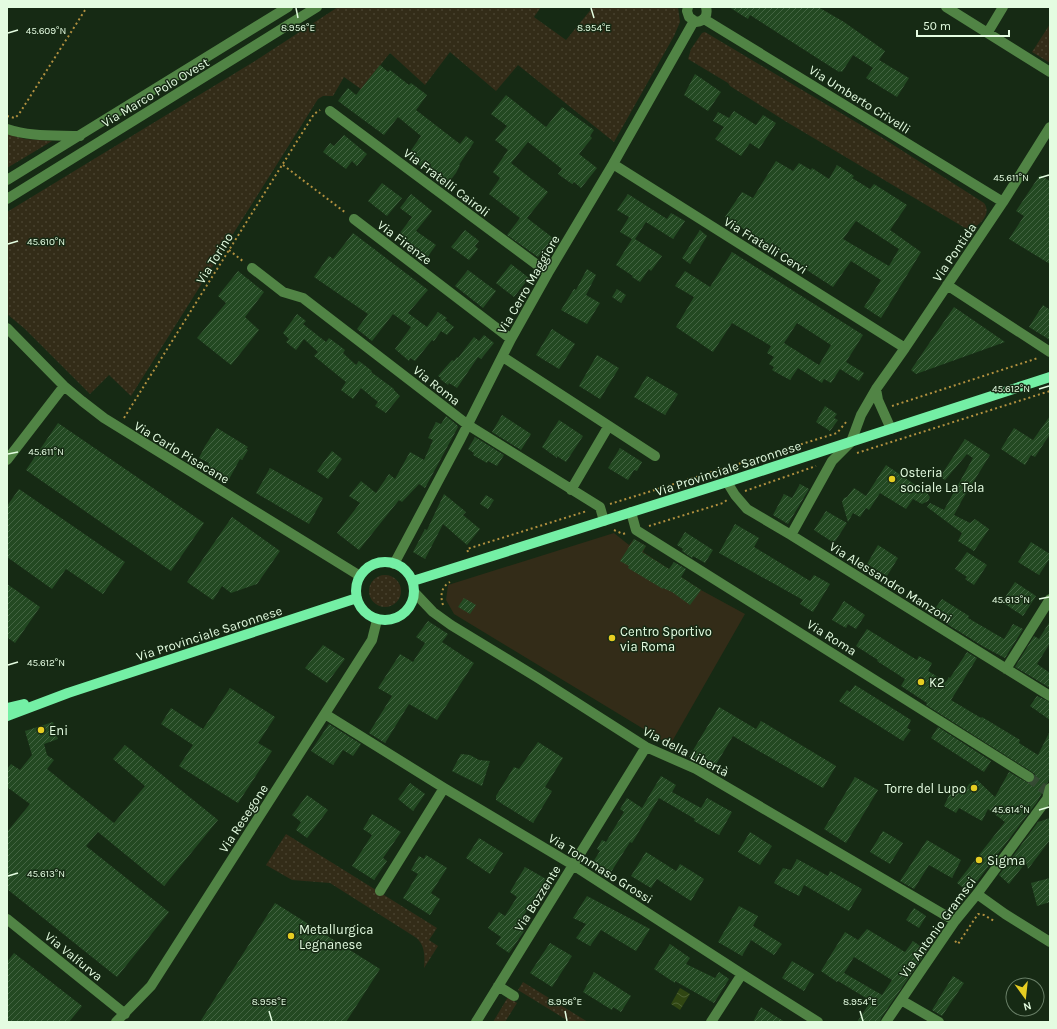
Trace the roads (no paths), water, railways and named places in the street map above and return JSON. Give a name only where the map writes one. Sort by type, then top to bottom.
[{"type":"main road","name":"Via Provinciale Saronnese","points":[[413,581],[1050,378]]},
{"type":"main road","points":[[385,562],[394,564],[406,570],[413,581],[414,592],[411,605],[403,615],[390,620],[377,620],[364,612],[360,606],[357,598],[356,587],[360,576],[375,564],[385,562]]},
{"type":"main road","name":"Via Provinciale Saronnese","points":[[7,716],[68,693],[357,598]]},
{"type":"main road","name":"Via Provinciale Saronnese","points":[[7,708],[68,693]]},
{"type":"street","points":[[7,180],[288,7]]},
{"type":"street","name":"Via Marco Polo Ovest","points":[[7,199],[317,7]]},
{"type":"street","points":[[688,7],[687,14],[694,21],[704,19],[707,13],[706,7]]},
{"type":"street","points":[[946,7],[1050,72]]},
{"type":"street","points":[[988,32],[1003,7]]},
{"type":"street","name":"Via Umberto Crivelli","points":[[704,19],[1003,202]]},
{"type":"street","name":"Via Cerro Maggiore","points":[[394,564],[468,425],[511,339],[694,21]]},
{"type":"street","name":"Via Fratelli Cairoli","points":[[330,111],[548,273]]},
{"type":"street","name":"Via Pontida","points":[[850,442],[861,415],[876,389],[948,285],[1050,127]]},
{"type":"street","points":[[7,129],[34,134],[80,136]]},
{"type":"street","name":"Via Fratelli Cervi","points":[[613,164],[905,348]]},
{"type":"street","name":"Via Firenze","points":[[354,219],[511,339]]},
{"type":"street","name":"Via Roma","points":[[252,268],[283,292],[303,298],[468,425],[570,490],[600,507],[604,521]]},
{"type":"street","points":[[948,285],[1046,354]]},
{"type":"street","name":"Via Carlo Pisacane","points":[[7,328],[64,386],[118,427],[360,576]]},
{"type":"street","points":[[503,357],[608,427],[655,456]]},
{"type":"street","points":[[7,460],[64,386]]},
{"type":"street","points":[[876,389],[882,410],[891,429]]},
{"type":"street","points":[[570,490],[608,427]]},
{"type":"street","points":[[791,535],[832,461],[850,442]]},
{"type":"street","name":"Via Alessandro Manzoni","points":[[727,482],[746,509],[791,535],[1050,696]]},
{"type":"street","name":"Via Roma","points":[[631,512],[636,530],[1029,777]]},
{"type":"street","name":"Via della Libertà","points":[[414,592],[434,612],[450,625],[538,678],[646,747],[696,769],[955,921]]},
{"type":"street","points":[[1006,669],[1050,599]]},
{"type":"street","name":"Via Resegone","points":[[116,1022],[151,986],[372,640],[377,620]]},
{"type":"street","name":"Via Tommaso Grossi","points":[[325,714],[444,788],[573,865],[818,1022]]},
{"type":"street","name":"Via Bozzente","points":[[476,1022],[646,747]]},
{"type":"street","points":[[380,891],[444,788]]},
{"type":"street","name":"Via Antonio Gramsci","points":[[886,1022],[955,921],[978,894],[1049,795]]},
{"type":"street","points":[[978,894],[1005,914],[1050,942]]},
{"type":"street","name":"Via Valfurva","points":[[7,918],[125,1014]]},
{"type":"street","points":[[711,1022],[742,974]]},
{"type":"street","points":[[498,986],[514,996]]},
{"type":"street","points":[[901,1000],[939,1022]]},
{"type":"water","points":[[680,988],[690,994],[680,1010],[671,1004]]},
{"type":"tunnel","points":[[1029,777],[1049,793]]},
{"type":"place","name":"Osteria sociale La Tela","points":[[892,479]]},
{"type":"place","name":"Centro Sportivo via Roma","points":[[612,638]]},
{"type":"place","name":"K2","points":[[921,682]]},
{"type":"place","name":"Eni","points":[[41,730]]},
{"type":"place","name":"Torre del Lupo","points":[[974,788]]},
{"type":"place","name":"Sigma","points":[[979,860]]},
{"type":"place","name":"Metallurgica Legnanese","points":[[291,936]]}]
